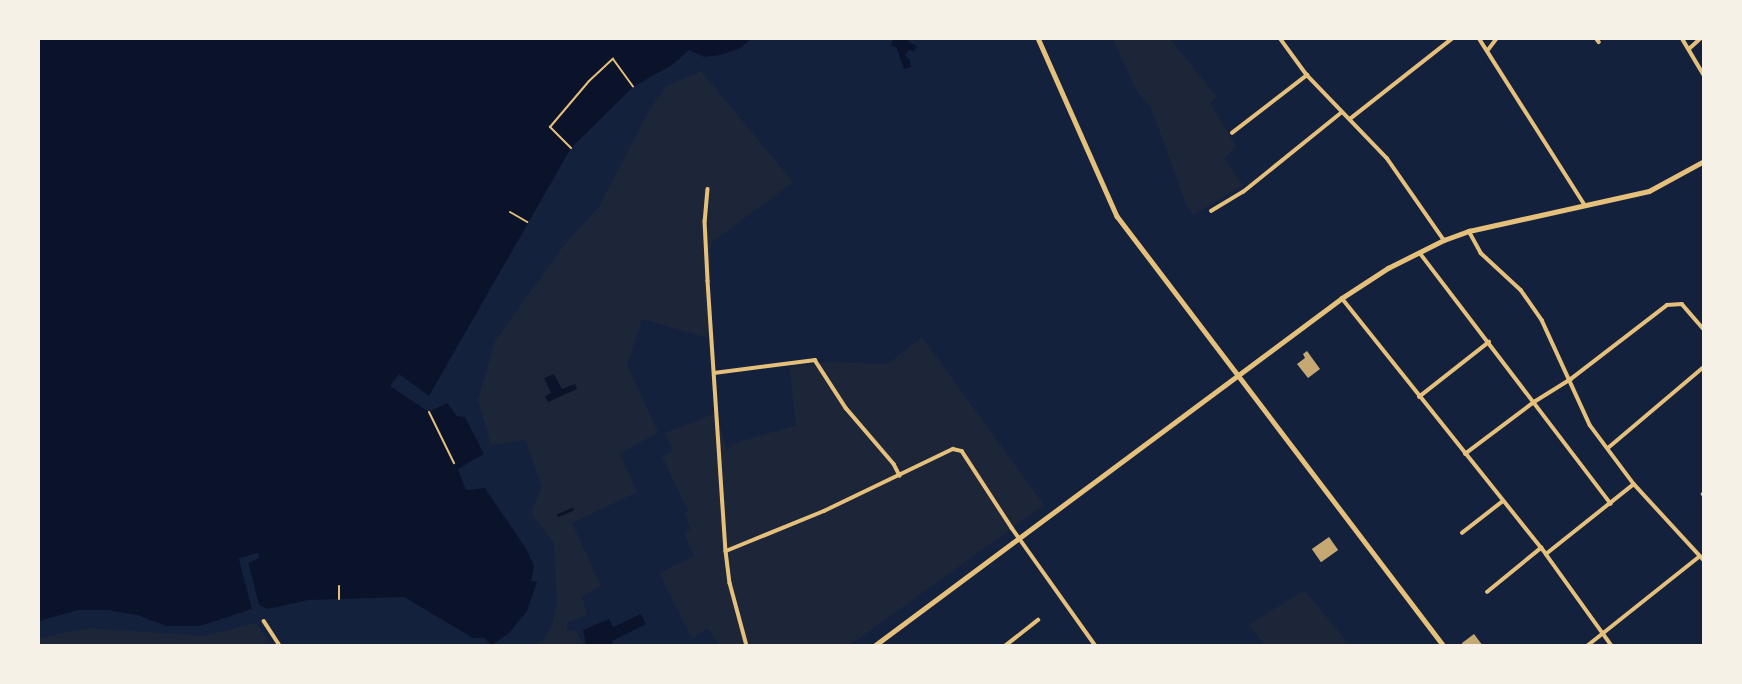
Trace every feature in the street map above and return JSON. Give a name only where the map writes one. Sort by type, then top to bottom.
[{"type":"street","points":[[1038,38],[1117,216],[1444,646]]},
{"type":"street","points":[[1280,38],[1307,75],[1402,178],[1444,240]]},
{"type":"street","points":[[1349,120],[1453,38]]},
{"type":"street","points":[[1479,38],[1586,207]]},
{"type":"street","points":[[1488,50],[1497,38]]},
{"type":"street","points":[[1682,38],[1703,75]]},
{"type":"street","points":[[1690,48],[1701,38]]},
{"type":"street","points":[[1232,133],[1307,75]]},
{"type":"street","points":[[1210,211],[1243,192],[1341,113]]},
{"type":"street","points":[[874,646],[1342,298],[1419,251],[1469,231],[1649,191],[1703,161]]},
{"type":"street","points":[[708,189],[705,221],[726,551],[730,583],[747,646]]},
{"type":"street","points":[[1469,231],[1481,253],[1521,290],[1542,320],[1590,425],[1634,484],[1702,558],[1587,646]]},
{"type":"street","points":[[1419,251],[1611,505]]},
{"type":"street","points":[[1342,298],[1546,554],[1612,646]]},
{"type":"street","points":[[1465,454],[1534,402],[1571,379],[1667,305],[1682,304],[1703,329]]},
{"type":"street","points":[[1419,397],[1489,342]]},
{"type":"street","points":[[713,373],[815,360],[846,408],[894,464],[900,476]]},
{"type":"street","points":[[1608,448],[1703,367]]},
{"type":"street","points":[[726,551],[900,476],[953,449],[962,451],[1018,537],[1096,646]]},
{"type":"street","points":[[1546,554],[1611,505],[1634,484]]},
{"type":"street","points":[[1462,533],[1503,501]]},
{"type":"street","points":[[1487,592],[1541,548]]},
{"type":"street","points":[[1005,646],[1038,620]]},
{"type":"street","points":[[264,621],[280,646]]},
{"type":"path","points":[[571,148],[550,127],[589,81],[613,59],[633,86]]},
{"type":"path","points":[[510,212],[527,222]]},
{"type":"path","points":[[429,412],[454,463]]},
{"type":"path","points":[[339,586],[339,599]]},
{"type":"shaded area","points":[[909,38],[908,42],[917,46],[914,52],[909,50],[905,55],[910,60],[911,67],[904,69],[896,47],[891,46],[893,39]]},
{"type":"shaded area","points":[[39,39],[751,39],[739,49],[720,55],[704,57],[689,50],[672,65],[633,87],[571,148],[429,396],[399,375],[391,385],[429,412],[447,403],[457,416],[465,417],[484,454],[458,469],[466,490],[485,488],[527,550],[534,566],[531,581],[537,582],[527,611],[509,633],[492,645],[484,638],[473,638],[404,597],[308,600],[268,609],[259,605],[248,562],[259,558],[239,559],[252,609],[200,626],[166,626],[137,615],[108,610],[78,610],[39,621]]},
{"type":"shaded area","points":[[1113,39],[1170,39],[1217,97],[1210,103],[1236,146],[1224,159],[1243,185],[1193,215],[1187,207],[1152,110],[1135,88]]},
{"type":"shaded area","points":[[701,71],[793,182],[711,243],[709,338],[642,319],[627,365],[658,432],[620,454],[637,492],[572,523],[601,586],[582,597],[587,615],[567,623],[567,630],[576,631],[583,645],[535,645],[545,638],[552,625],[557,603],[554,543],[531,513],[542,486],[525,440],[491,445],[478,400],[495,341],[565,244],[599,207],[648,112],[666,86]]},
{"type":"shaded area","points":[[922,337],[1044,505],[850,645],[720,645],[707,628],[692,639],[659,573],[694,556],[684,533],[691,529],[684,513],[688,511],[662,456],[673,451],[665,433],[716,413],[727,451],[730,445],[796,425],[789,367],[827,362],[888,364]]},
{"type":"shaded area","points":[[554,374],[562,389],[575,384],[577,389],[548,402],[545,396],[551,393],[544,378]]},
{"type":"shaded area","points":[[1304,590],[1350,645],[1265,645],[1249,625]]},
{"type":"shaded area","points":[[641,614],[646,624],[612,641],[613,645],[586,645],[583,630],[609,619],[613,627]]},
{"type":"shaded area","points":[[256,623],[271,645],[39,645],[39,638],[88,628],[204,636]]},
{"type":"pier","points":[[399,374],[429,396],[428,399],[400,379],[395,385],[429,408],[429,412],[390,386]]},
{"type":"pier","points":[[258,553],[259,558],[248,563],[259,605],[256,607],[246,560],[243,561],[255,607],[252,609],[239,558]]},
{"type":"building","points":[[1307,351],[1320,369],[1308,378],[1297,364],[1305,358],[1303,354]]},
{"type":"building","points":[[1329,537],[1338,550],[1321,562],[1312,549]]},
{"type":"building","points":[[1474,634],[1483,646],[1463,646],[1462,643]]},
{"type":"waterway","points":[[558,515],[572,509]]}]
